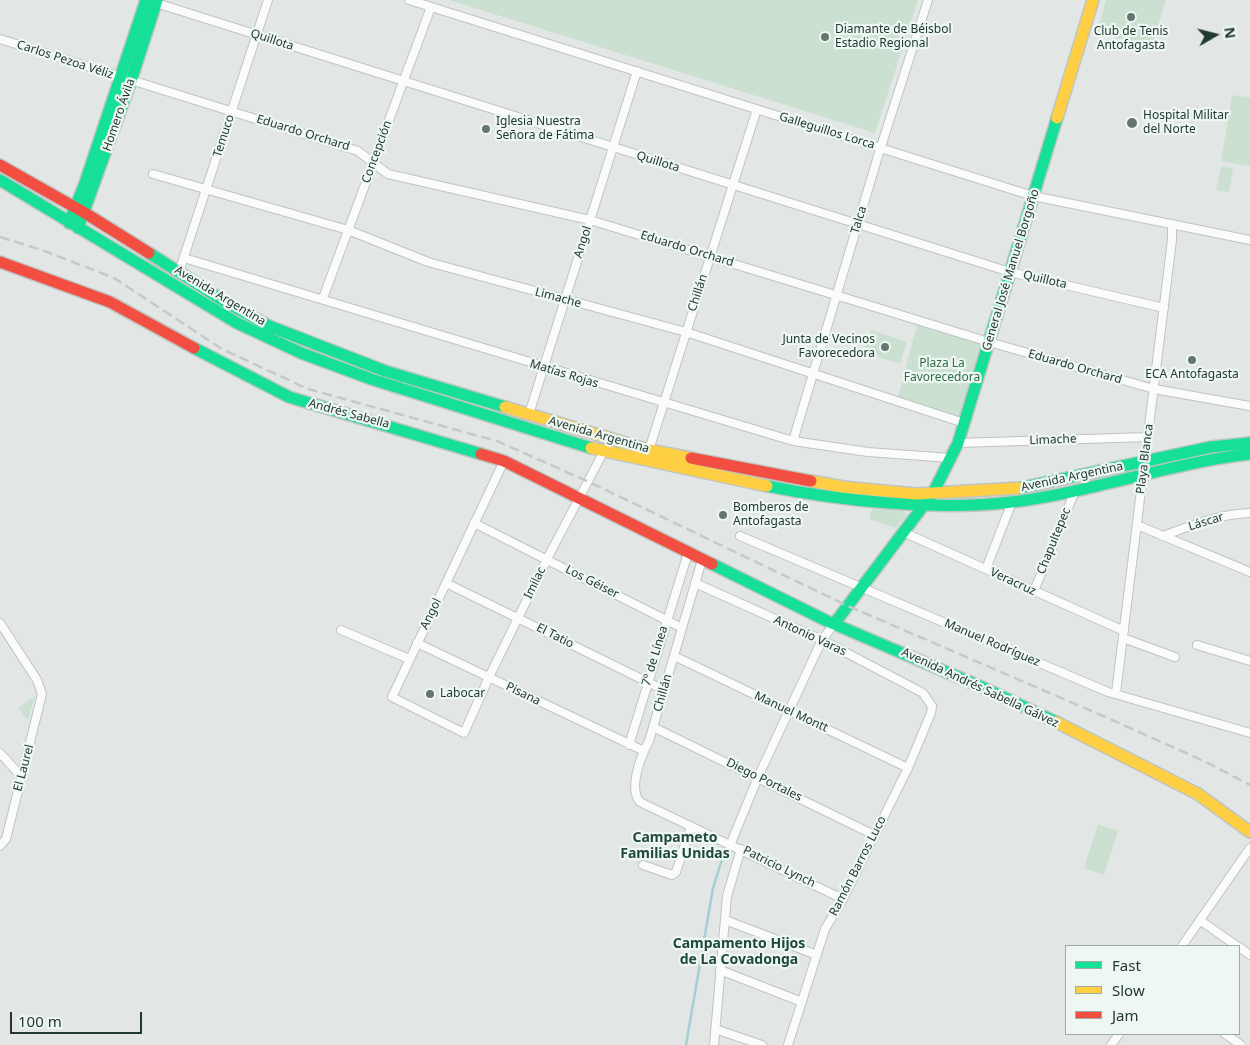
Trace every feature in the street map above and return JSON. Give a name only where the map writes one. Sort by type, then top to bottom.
[{"type":"main road","name":"General José Manuel Borgoño","points":[[834,624],[933,493],[958,443],[1093,0]]},
{"type":"main road","name":"Homero Ávila","points":[[74,226],[126,79],[150,1]]},
{"type":"main road","name":"Avenida Argentina","points":[[0,165],[80,211],[248,315],[309,342],[385,371],[649,450],[843,487],[916,494],[1031,487],[1228,444],[1250,443]]},
{"type":"main road","name":"Avenida Argentina","points":[[0,180],[237,323],[300,352],[371,379],[540,433],[603,450],[772,487],[843,497],[923,505],[1012,502],[1075,491],[1214,458],[1250,454]]},
{"type":"main road","name":"Andrés Sabella","points":[[0,262],[110,302],[231,369],[288,397],[428,436],[504,461],[702,560]]},
{"type":"main road","name":"Avenida Andrés Sabella Gálvez","points":[[702,560],[834,624],[976,685],[1106,746],[1198,794],[1250,832]]},
{"type":"street","name":"Temuco","points":[[179,272],[268,0]]},
{"type":"street","name":"Galleguillos Lorca","points":[[409,0],[1033,196],[1250,240]]},
{"type":"street","name":"Talca","points":[[794,442],[857,225],[928,0]]},
{"type":"street","name":"Quillota","points":[[150,1],[1010,272],[1164,308]]},
{"type":"street","name":"Concepción","points":[[323,298],[431,6]]},
{"type":"street","name":"Carlos Pezoa Véliz","points":[[0,39],[126,79]]},
{"type":"street","name":"Angol","points":[[529,414],[638,71]]},
{"type":"street","name":"Eduardo Orchard","points":[[126,79],[358,151],[388,174],[590,220],[836,297],[1154,389],[1250,406]]},
{"type":"street","name":"Chillán","points":[[649,450],[757,108]]},
{"type":"street","name":"Limache","points":[[153,174],[348,230],[428,262],[686,332],[964,423]]},
{"type":"street","name":"Playa Blanca","points":[[1116,693],[1164,308],[1172,240],[1172,224]]},
{"type":"street","name":"Matías Rojas","points":[[184,258],[323,298],[543,368],[794,442],[868,452],[950,458]]},
{"type":"street","name":"Limache","points":[[958,443],[1148,437]]},
{"type":"street","name":"Imilac","points":[[464,733],[488,677],[603,450],[617,440]]},
{"type":"street","name":"Angol","points":[[464,733],[392,696],[504,461]]},
{"type":"street","name":"Chapultepec","points":[[1034,591],[1075,491]]},
{"type":"street","points":[[986,569],[1012,502]]},
{"type":"street","name":"Láscar","points":[[1163,536],[1207,520],[1226,515],[1250,513]]},
{"type":"street","name":"Los Géiser","points":[[474,524],[682,628]]},
{"type":"street","points":[[1137,525],[1250,572]]},
{"type":"street","name":"Veracruz","points":[[903,532],[1034,591],[1123,635],[1175,657]]},
{"type":"street","name":"Manuel Rodríguez","points":[[740,536],[1108,692],[1250,733]]},
{"type":"street","name":"7º de Línea","points":[[629,745],[688,553]]},
{"type":"street","name":"Chillán","points":[[635,797],[634,789],[644,750],[653,727],[702,560]]},
{"type":"street","name":"El Tatio","points":[[446,583],[664,690]]},
{"type":"street","name":"Antonio Varas","points":[[695,583],[822,640],[923,693]]},
{"type":"street","points":[[0,623],[3,635]]},
{"type":"street","points":[[731,843],[758,777],[822,640],[834,624]]},
{"type":"street","points":[[341,630],[409,659]]},
{"type":"street","name":"El Laurel","points":[[1,846],[6,839],[42,700],[42,689],[3,635]]},
{"type":"street","name":"Pisana","points":[[417,643],[629,745]]},
{"type":"street","points":[[1197,645],[1250,661]]},
{"type":"street","name":"Manuel Montt","points":[[674,656],[908,768]]},
{"type":"street","name":"Ramón Barros Luco","points":[[788,1045],[825,929],[843,899],[908,768],[931,713],[932,706],[923,693]]},
{"type":"street","name":"Diego Portales","points":[[653,727],[874,835]]},
{"type":"street","points":[[629,745],[644,750]]},
{"type":"street","points":[[0,753],[21,776]]},
{"type":"street","name":"Patricio Lynch","points":[[635,797],[640,802],[731,843],[843,899]]},
{"type":"street","points":[[643,865],[672,875],[676,872],[691,826]]},
{"type":"street","points":[[1183,945],[1250,848]]},
{"type":"street","points":[[714,1045],[728,896],[741,849]]},
{"type":"street","points":[[725,920],[817,955]]},
{"type":"street","points":[[1201,920],[1235,945]]},
{"type":"street","points":[[720,970],[802,1002]]},
{"type":"street","points":[[715,1029],[762,1045]]},
{"type":"street","points":[[1226,1035],[1241,1045]]},
{"type":"green space","points":[[449,0],[918,0],[875,133]]},
{"type":"green space","name":"Club de Tenis Antofagasta","points":[[1106,0],[1166,0],[1153,44],[1096,35]]},
{"type":"green space","points":[[1232,95],[1250,98],[1250,166],[1221,161]]},
{"type":"green space","points":[[1221,166],[1233,168],[1229,192],[1216,190]]},
{"type":"green space","name":"Plaza La Favorecedora","points":[[918,321],[989,342],[964,423],[897,401]]},
{"type":"green space","name":"Junta de Vecinos Favorecedora","points":[[871,330],[907,342],[900,364],[864,352]]},
{"type":"green space","points":[[872,509],[904,511],[907,515],[896,528],[869,519]]},
{"type":"green space","points":[[35,696],[28,720],[18,708]]},
{"type":"green space","points":[[1098,824],[1118,831],[1104,875],[1084,868]]},
{"type":"waterway","points":[[686,1045],[713,888],[724,853]]},
{"type":"railway","points":[[0,237],[42,250],[114,278],[222,349],[308,389],[497,441],[589,482],[848,606],[1110,719],[1206,762],[1250,785]]},
{"type":"traffic: fast","points":[[69,223],[85,183],[146,0]]},
{"type":"traffic: fast","points":[[78,228],[131,81],[157,0]]},
{"type":"traffic: fast","points":[[834,624],[933,493],[958,443],[1057,118]]},
{"type":"traffic: fast","points":[[0,180],[237,323],[301,353],[371,379],[591,448]]},
{"type":"traffic: fast","points":[[149,253],[227,303],[269,326],[385,371],[505,407]]},
{"type":"traffic: fast","points":[[194,348],[289,397],[481,454]]},
{"type":"traffic: fast","points":[[1020,488],[1211,447],[1250,443]]},
{"type":"traffic: fast","points":[[767,486],[826,496],[890,503],[984,505],[1072,492],[1190,464],[1250,454]]},
{"type":"traffic: fast","points":[[712,564],[827,621],[984,688],[1056,722]]},
{"type":"traffic: slow","points":[[1057,118],[1093,0]]},
{"type":"traffic: slow","points":[[505,407],[649,450],[691,458]]},
{"type":"traffic: slow","points":[[591,448],[767,486]]},
{"type":"traffic: slow","points":[[811,481],[843,487],[916,494],[1020,488]]},
{"type":"traffic: slow","points":[[1056,722],[1198,794],[1250,832]]},
{"type":"traffic: jam","points":[[0,165],[85,213],[149,253]]},
{"type":"traffic: jam","points":[[0,262],[110,302],[194,348]]},
{"type":"traffic: jam","points":[[481,454],[504,461],[712,564]]},
{"type":"traffic: jam","points":[[691,458],[811,481]]},
{"type":"place","name":"Club de Tenis Antofagasta","points":[[1131,17]]},
{"type":"place","name":"Diamante de Béisbol Estadio Regional","points":[[825,37]]},
{"type":"place","name":"Hospital Militar del Norte","points":[[1132,123]]},
{"type":"place","name":"Iglesia Nuestra Señora de Fátima","points":[[486,129]]},
{"type":"place","name":"Junta de Vecinos Favorecedora","points":[[885,347]]},
{"type":"place","name":"ECA Antofagasta","points":[[1192,360]]},
{"type":"place","name":"Bomberos de Antofagasta","points":[[723,515]]},
{"type":"place","name":"Labocar","points":[[430,694]]},
{"type":"district","name":"Campameto Familias Unidas","points":[[675,846]]},
{"type":"district","name":"Campamento Hijos de La Covadonga","points":[[739,952]]}]
